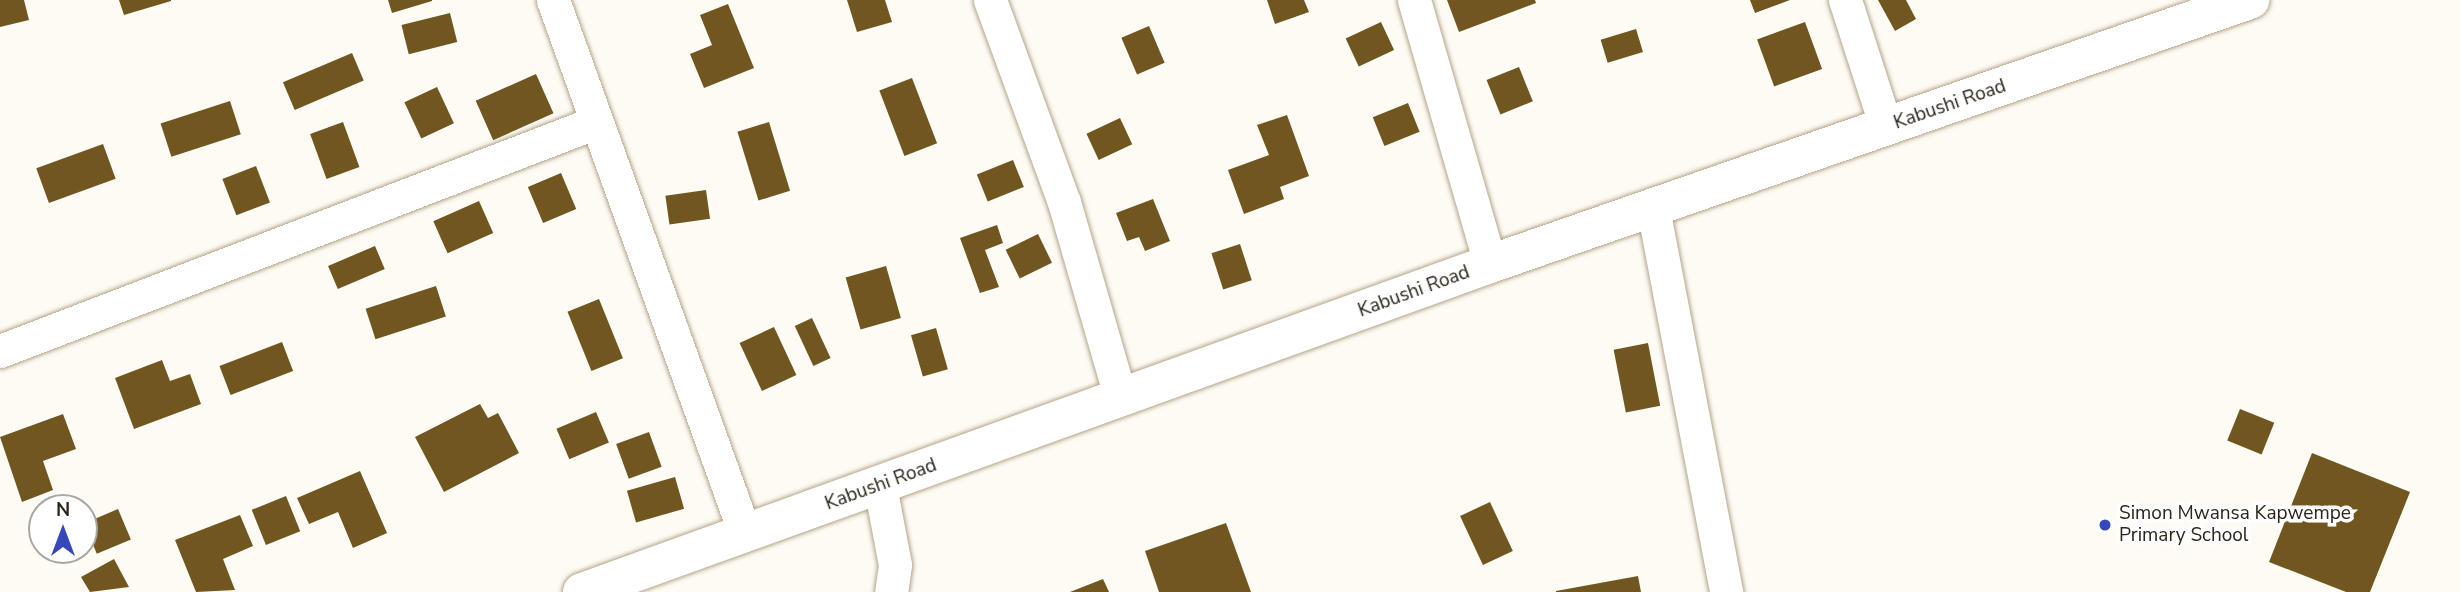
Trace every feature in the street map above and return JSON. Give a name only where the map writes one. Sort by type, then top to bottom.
[{"type":"main road","name":"Kabushi Road","points":[[582,592],[1490,264],[2249,0]]},
{"type":"street","points":[[553,0],[594,123],[745,534]]},
{"type":"street","points":[[990,0],[1064,202],[1121,399]]},
{"type":"street","points":[[1414,0],[1490,264]]},
{"type":"street","points":[[1845,0],[1886,127]]},
{"type":"street","points":[[0,351],[594,123]]},
{"type":"street","points":[[1653,208],[1726,592]]},
{"type":"street","points":[[880,486],[895,565],[891,592]]},
{"type":"building","points":[[0,0],[24,0],[29,20],[0,27]]},
{"type":"building","points":[[119,0],[171,0],[171,1],[124,15]]},
{"type":"building","points":[[388,0],[432,0],[432,1],[392,13]]},
{"type":"building","points":[[847,0],[885,0],[892,22],[857,32]]},
{"type":"building","points":[[1267,0],[1304,0],[1309,12],[1275,24]]},
{"type":"building","points":[[1447,0],[1535,0],[1536,3],[1459,32]]},
{"type":"building","points":[[1750,0],[1790,0],[1755,13]]},
{"type":"building","points":[[1878,0],[1906,0],[1916,19],[1895,31]]},
{"type":"building","points":[[728,4],[754,68],[704,88],[690,54],[712,45],[700,15]]},
{"type":"building","points":[[450,13],[457,42],[409,54],[401,25]]},
{"type":"building","points":[[1381,22],[1394,50],[1359,67],[1346,38]]},
{"type":"building","points":[[1805,22],[1822,69],[1774,86],[1757,39]]},
{"type":"building","points":[[1149,26],[1165,63],[1137,75],[1121,38]]},
{"type":"building","points":[[1636,29],[1643,52],[1608,63],[1601,40]]},
{"type":"building","points":[[352,53],[364,81],[295,110],[283,82]]},
{"type":"building","points":[[1519,67],[1533,101],[1500,114],[1487,80]]},
{"type":"building","points":[[536,74],[553,113],[493,140],[476,101]]},
{"type":"building","points":[[912,78],[937,143],[904,156],[879,91]]},
{"type":"building","points":[[437,87],[454,123],[421,138],[404,102]]},
{"type":"building","points":[[230,101],[241,134],[171,157],[161,124]]},
{"type":"building","points":[[1408,103],[1420,132],[1384,146],[1373,117]]},
{"type":"building","points":[[1287,115],[1309,176],[1280,187],[1284,199],[1244,214],[1228,170],[1269,155],[1257,125]]},
{"type":"building","points":[[1120,118],[1132,144],[1099,160],[1086,134]]},
{"type":"building","points":[[343,122],[359,167],[327,179],[310,134]]},
{"type":"building","points":[[769,122],[790,191],[758,201],[737,132]]},
{"type":"building","points":[[103,144],[116,179],[49,203],[36,168]]},
{"type":"building","points":[[1013,160],[1024,187],[988,201],[977,175]]},
{"type":"building","points":[[256,166],[270,202],[236,215],[222,179]]},
{"type":"building","points":[[561,173],[576,209],[543,223],[528,187]]},
{"type":"building","points":[[706,190],[710,219],[669,224],[665,196]]},
{"type":"building","points":[[1153,199],[1170,241],[1145,251],[1139,237],[1127,241],[1116,213]]},
{"type":"building","points":[[479,201],[493,233],[448,253],[433,221]]},
{"type":"building","points":[[997,225],[1003,243],[985,250],[999,287],[980,293],[960,238]]},
{"type":"building","points":[[1038,234],[1052,263],[1020,279],[1006,250]]},
{"type":"building","points":[[1240,244],[1252,280],[1223,289],[1211,253]]},
{"type":"building","points":[[375,246],[385,269],[338,289],[328,266]]},
{"type":"building","points":[[886,266],[901,318],[861,329],[846,278]]},
{"type":"building","points":[[436,286],[446,316],[376,339],[366,309]]},
{"type":"building","points":[[599,299],[623,358],[591,371],[567,312]]},
{"type":"building","points":[[812,318],[831,358],[813,366],[795,326]]},
{"type":"building","points":[[774,327],[796,375],[762,391],[740,343]]},
{"type":"building","points":[[936,328],[948,369],[923,377],[911,335]]},
{"type":"building","points":[[282,342],[293,371],[231,395],[219,366]]},
{"type":"building","points":[[1648,343],[1660,406],[1626,413],[1614,350]]},
{"type":"building","points":[[162,360],[170,381],[190,374],[201,404],[134,429],[115,378]]},
{"type":"building","points":[[480,404],[488,418],[498,413],[519,453],[444,492],[415,437]]},
{"type":"building","points":[[2240,409],[2274,423],[2262,454],[2227,441]]},
{"type":"building","points":[[596,412],[609,442],[569,459],[556,429]]},
{"type":"building","points":[[63,414],[76,449],[43,461],[53,490],[43,494],[28,494],[28,500],[22,502],[0,437]]},
{"type":"building","points":[[649,432],[662,467],[629,479],[616,444]]},
{"type":"building","points":[[2312,453],[2410,492],[2370,592],[2346,592],[2269,562]]},
{"type":"building","points":[[360,471],[387,533],[353,548],[338,512],[309,524],[297,498]]},
{"type":"building","points":[[675,477],[684,509],[636,523],[627,491]]},
{"type":"building","points":[[286,496],[300,531],[266,545],[252,510]]},
{"type":"building","points":[[1490,502],[1513,551],[1483,565],[1460,516]]},
{"type":"building","points":[[118,509],[131,539],[98,553],[98,517]]},
{"type":"building","points":[[240,515],[253,546],[223,559],[235,590],[196,592],[175,540]]},
{"type":"building","points":[[1226,523],[1251,592],[1159,592],[1145,551]]},
{"type":"building","points":[[114,559],[129,587],[90,592],[81,577]]},
{"type":"building","points":[[1638,576],[1641,592],[1556,592],[1556,591]]},
{"type":"building","points":[[1103,579],[1109,592],[1070,592]]},
{"type":"place","name":"Simon Mwansa Kapwempe Primary School","points":[[2105,525]]}]
